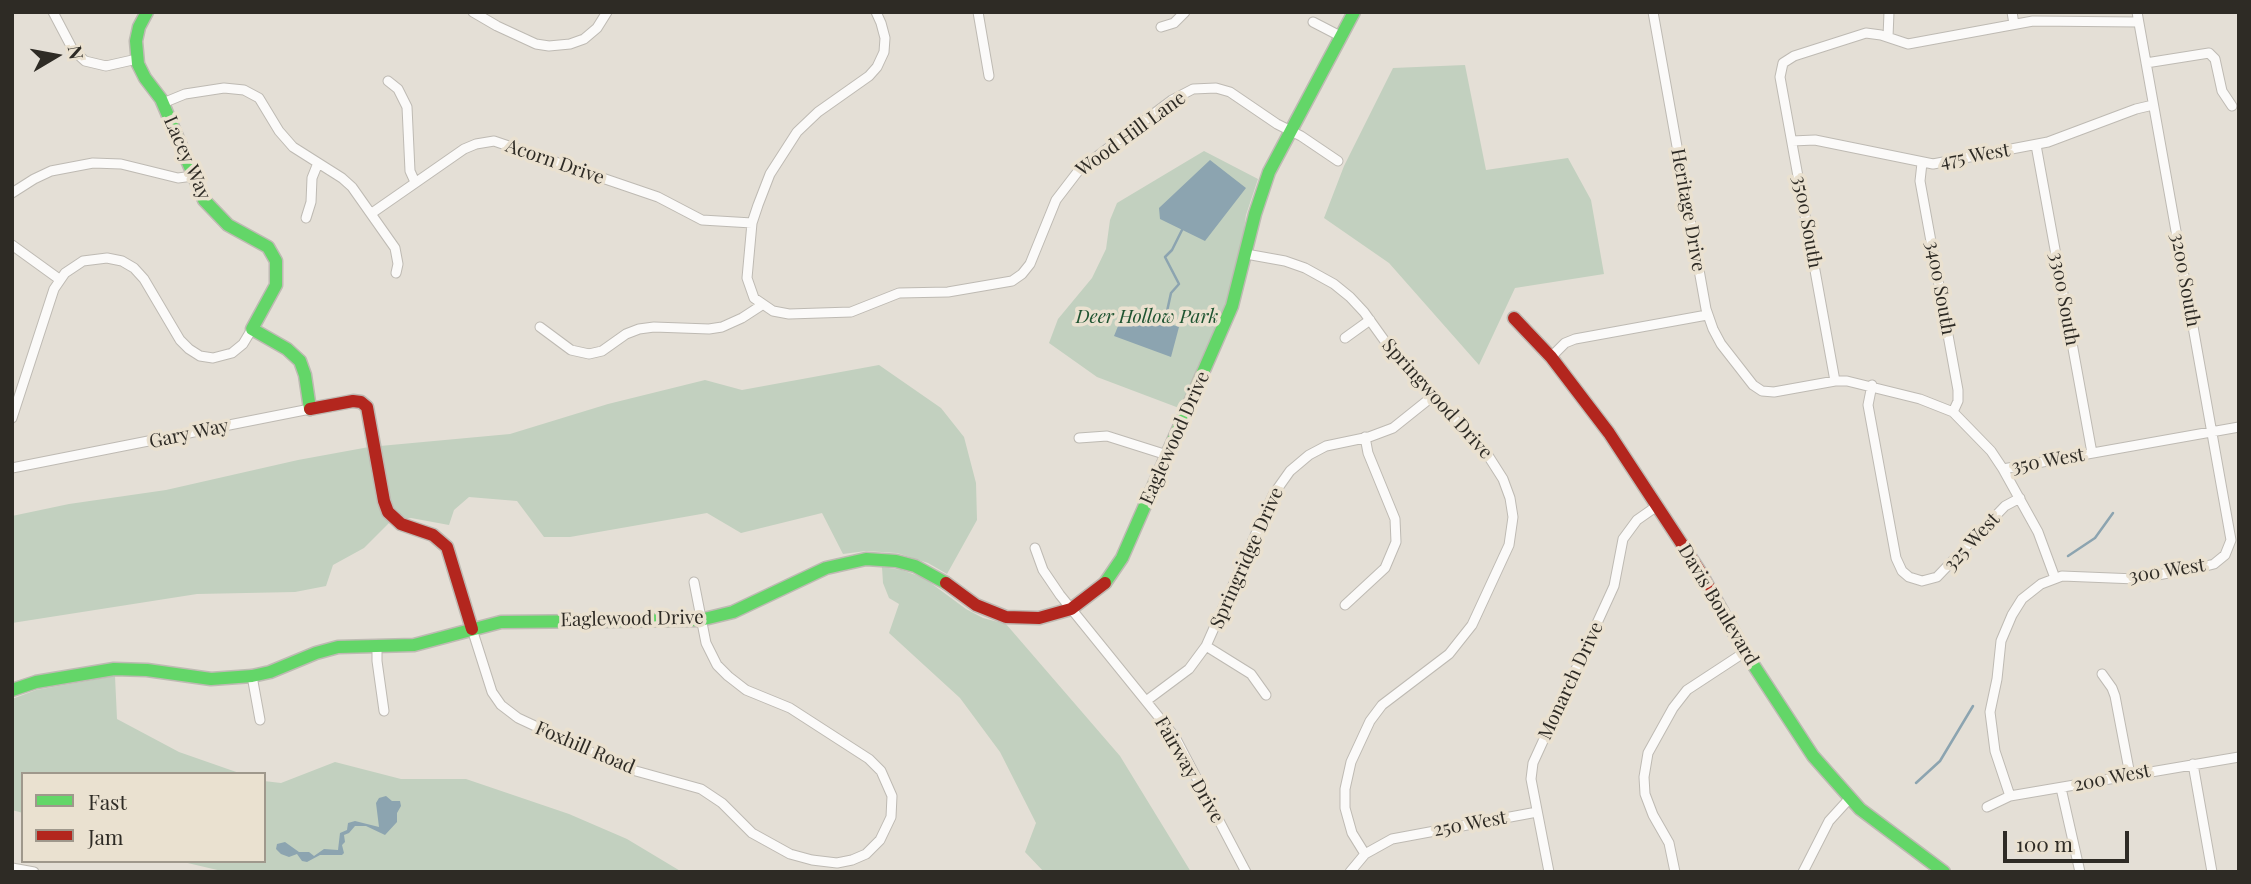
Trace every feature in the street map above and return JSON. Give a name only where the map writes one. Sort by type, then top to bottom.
[{"type":"main road","points":[[137,59],[137,34],[147,12]]},
{"type":"main road","name":"Eaglewood Drive","points":[[12,690],[36,682],[114,669],[147,670],[211,679],[252,676],[278,669],[327,649],[414,645],[501,622],[700,620],[733,612],[826,568],[866,559],[896,561],[924,570],[976,605],[1006,617],[1040,618],[1071,609],[1096,593],[1117,568],[1232,306],[1261,191],[1290,130],[1354,12]]},
{"type":"main road","name":"Lacey Way","points":[[137,59],[142,74],[163,103],[204,200],[216,216],[236,230],[260,240],[274,256],[278,273],[276,285],[252,329]]},
{"type":"main road","name":"Davis Boulevard","points":[[1514,318],[1551,357],[1609,433],[1705,581],[1745,652],[1807,748],[1849,799],[1944,872]]},
{"type":"main road","points":[[252,329],[287,349],[297,358],[304,371],[310,409]]},
{"type":"main road","name":"Gary Way","points":[[310,409],[353,401],[364,404]]},
{"type":"main road","name":"Foxhill Road","points":[[364,404],[369,414],[388,512],[401,524],[433,534],[447,547],[472,629]]},
{"type":"street","points":[[54,12],[73,50],[85,61],[106,66],[137,59]]},
{"type":"street","points":[[473,12],[536,44],[549,46],[570,44],[584,39],[597,28],[607,12]]},
{"type":"street","points":[[540,327],[566,348],[589,354],[602,351],[626,334],[639,329],[662,326],[715,328],[743,318],[762,305],[750,291],[747,278],[752,223],[770,174],[789,142],[818,112],[869,76],[877,66],[885,44],[884,30],[876,12]]},
{"type":"street","points":[[978,12],[989,76]]},
{"type":"street","points":[[1161,27],[1174,23],[1185,12]]},
{"type":"street","name":"Heritage Drive","points":[[1653,12],[1707,314],[1721,344],[1749,381],[1762,391]]},
{"type":"street","points":[[1889,12],[1888,37],[1908,44],[2014,24],[2138,17]]},
{"type":"street","points":[[2012,12],[2014,24]]},
{"type":"street","name":"3200 South","points":[[2138,17],[2230,532],[2229,548]]},
{"type":"street","points":[[1313,22],[1342,37]]},
{"type":"street","name":"3500 South","points":[[1835,380],[1780,77],[1783,63],[1791,58],[1858,34],[1874,33],[1888,37]]},
{"type":"street","points":[[2146,63],[2205,52],[2211,54],[2215,60],[2222,91],[2232,106]]},
{"type":"street","points":[[388,81],[398,89],[407,107],[410,171],[415,182]]},
{"type":"street","points":[[163,103],[185,94],[224,88],[244,90],[262,102],[279,131],[293,147],[348,182],[395,248],[398,264],[396,273]]},
{"type":"street","name":"Wood Hill Lane","points":[[762,305],[782,313],[851,312],[899,293],[948,292],[1012,281],[1030,264],[1056,200],[1079,170],[1172,100],[1200,88],[1223,90],[1338,161]]},
{"type":"street","name":"475 West","points":[[1792,141],[1815,140],[1933,164],[2060,139],[2153,105]]},
{"type":"street","name":"Acorn Drive","points":[[372,213],[464,149],[494,141],[658,197],[702,220],[752,223]]},
{"type":"street","name":"3300 South","points":[[2036,145],[2092,453]]},
{"type":"street","points":[[12,193],[51,172],[93,163],[121,164],[178,178],[193,176]]},
{"type":"street","points":[[306,218],[311,202],[312,178],[318,163]]},
{"type":"street","name":"3400 South","points":[[1922,163],[1920,181],[1957,384],[1958,401],[1953,412]]},
{"type":"street","points":[[12,245],[59,279],[12,418]]},
{"type":"street","name":"Springwood Drive","points":[[1246,254],[1285,261],[1315,273],[1343,291],[1370,320],[1392,351],[1489,457],[1499,470],[1510,498],[1513,517],[1511,536],[1496,575],[1465,635],[1439,662],[1382,705],[1370,721],[1351,762],[1345,789],[1345,808],[1352,833],[1365,854]]},
{"type":"street","name":"Lacey Way","points":[[59,279],[71,268],[91,259],[114,259],[128,264],[144,279],[180,340],[189,349],[207,357],[220,358],[232,353],[243,344],[252,329]]},
{"type":"street","points":[[1551,357],[1565,343],[1575,339],[1707,314]]},
{"type":"street","points":[[1345,338],[1370,320]]},
{"type":"street","name":"350 West","points":[[1762,391],[1774,392],[1835,380],[1872,385],[1937,404],[1953,412],[1991,451],[2003,469],[2239,427]]},
{"type":"street","name":"325 West","points":[[1872,385],[1868,405],[1896,558],[1905,575],[1922,581],[1941,575],[2005,506],[2020,498]]},
{"type":"street","name":"Springridge Drive","points":[[1146,701],[1189,669],[1206,646],[1281,482],[1296,465],[1317,450],[1393,428],[1433,396]]},
{"type":"street","name":"Gary Way","points":[[12,468],[310,409]]},
{"type":"street","points":[[1079,438],[1107,436],[1167,455]]},
{"type":"street","points":[[1345,605],[1385,568],[1396,542],[1395,519],[1368,453],[1365,437]]},
{"type":"street","points":[[2003,469],[2038,532],[2055,578],[2041,584],[2022,599],[1998,649],[1997,679],[1990,724],[1996,757],[2010,796]]},
{"type":"street","name":"Monarch Drive","points":[[1549,872],[1531,779],[1535,758],[1614,586],[1623,539],[1637,520],[1657,506]]},
{"type":"street","name":"Fairway Drive","points":[[1035,548],[1043,570],[1071,609],[1175,737],[1246,872]]},
{"type":"street","name":"300 West","points":[[2055,578],[2067,576],[2140,579],[2210,565],[2225,555],[2229,548]]},
{"type":"street","name":"Foxhill Road","points":[[472,629],[489,686],[501,705],[512,715],[625,768],[701,789],[722,803],[752,833],[779,850],[846,867],[871,849],[889,825],[892,796],[881,771],[869,759],[790,708],[752,693],[733,681],[713,657],[706,643],[694,582]]},
{"type":"street","points":[[377,645],[384,711]]},
{"type":"street","points":[[1206,646],[1251,674],[1266,695]]},
{"type":"street","points":[[1675,872],[1669,843],[1645,794],[1644,777],[1648,753],[1673,708],[1687,690],[1745,652]]},
{"type":"street","points":[[2102,674],[2115,696],[2130,775]]},
{"type":"street","points":[[252,676],[260,720]]},
{"type":"street","name":"200 West","points":[[1987,807],[2010,796],[2239,757]]},
{"type":"street","points":[[2193,764],[2212,872]]},
{"type":"street","points":[[2061,788],[2080,872]]},
{"type":"street","points":[[1803,872],[1829,821],[1849,799]]},
{"type":"street","name":"250 West","points":[[1365,854],[1385,842],[1403,836],[1538,812]]},
{"type":"street","points":[[1350,872],[1365,854]]},
{"type":"street","points":[[12,868],[34,872]]},
{"type":"green space","points":[[1465,65],[1486,170],[1568,158],[1591,200],[1604,274],[1515,288],[1479,365],[1389,263],[1324,218],[1344,166],[1393,68]]},
{"type":"green space","name":"Deer Hollow Park","points":[[1204,151],[1258,179],[1246,215],[1241,251],[1227,306],[1209,350],[1179,408],[1097,377],[1049,343],[1058,319],[1092,278],[1106,249],[1110,220],[1117,203]]},
{"type":"green space","points":[[879,365],[941,408],[964,437],[976,483],[977,520],[947,574],[928,563],[897,553],[866,551],[843,554],[822,513],[741,533],[707,513],[570,537],[544,537],[517,501],[469,497],[454,510],[449,525],[411,518],[390,522],[364,548],[333,565],[326,586],[295,592],[197,594],[12,623],[12,516],[69,504],[166,490],[369,447],[510,434],[608,404],[705,380],[742,390]]},
{"type":"green space","points":[[882,567],[902,570],[924,578],[966,609],[983,618],[1006,624],[1120,756],[1191,872],[1044,872],[1025,852],[1036,823],[1000,752],[960,698],[889,633],[899,604],[889,598],[883,583]]},
{"type":"green space","points":[[115,676],[117,719],[179,752],[236,772],[21,772],[21,812],[12,810],[12,699],[36,690]]},
{"type":"green space","points":[[335,762],[401,779],[466,779],[569,814],[627,839],[682,872],[226,872],[188,863],[266,863],[266,781],[281,783]]},
{"type":"water","points":[[1210,160],[1246,188],[1205,241],[1160,219],[1159,208]]},
{"type":"water","points":[[1125,309],[1179,327],[1171,357],[1114,336]]},
{"type":"water","points":[[386,796],[392,801],[400,801],[401,806],[397,813],[397,822],[385,835],[366,826],[355,826],[344,835],[342,855],[320,855],[307,862],[302,861],[297,854],[289,857],[276,849],[277,844],[285,842],[299,852],[309,852],[314,856],[324,849],[338,850],[340,833],[347,830],[348,823],[355,821],[379,827],[376,803],[379,798]]},
{"type":"waterway","points":[[1164,325],[1171,293],[1179,284],[1165,257],[1172,250],[1182,230]]},
{"type":"waterway","points":[[2068,556],[2095,538],[2113,513]]},
{"type":"waterway","points":[[1916,783],[1940,761],[1973,706]]},
{"type":"traffic: fast","points":[[147,12],[139,27],[136,41],[138,64],[161,99],[204,200],[228,225],[268,247],[276,261],[276,285],[252,329],[287,349],[300,361],[310,409]]},
{"type":"traffic: fast","points":[[1105,583],[1122,558],[1232,306],[1255,214],[1269,172],[1354,12]]},
{"type":"traffic: fast","points":[[12,690],[36,682],[114,669],[147,670],[211,679],[252,676],[338,647],[414,645],[501,622],[700,620],[733,612],[826,568],[866,559],[896,561],[915,566],[946,583]]},
{"type":"traffic: fast","points":[[1717,602],[1745,652],[1813,756],[1860,809],[1944,872]]},
{"type":"traffic: jam","points":[[1514,318],[1551,357],[1609,433],[1717,602]]},
{"type":"traffic: jam","points":[[310,409],[353,401],[361,402],[367,407],[388,512],[401,524],[433,535],[447,547],[472,629]]},
{"type":"traffic: jam","points":[[946,583],[976,605],[1006,617],[1039,618],[1071,609],[1105,583]]}]
